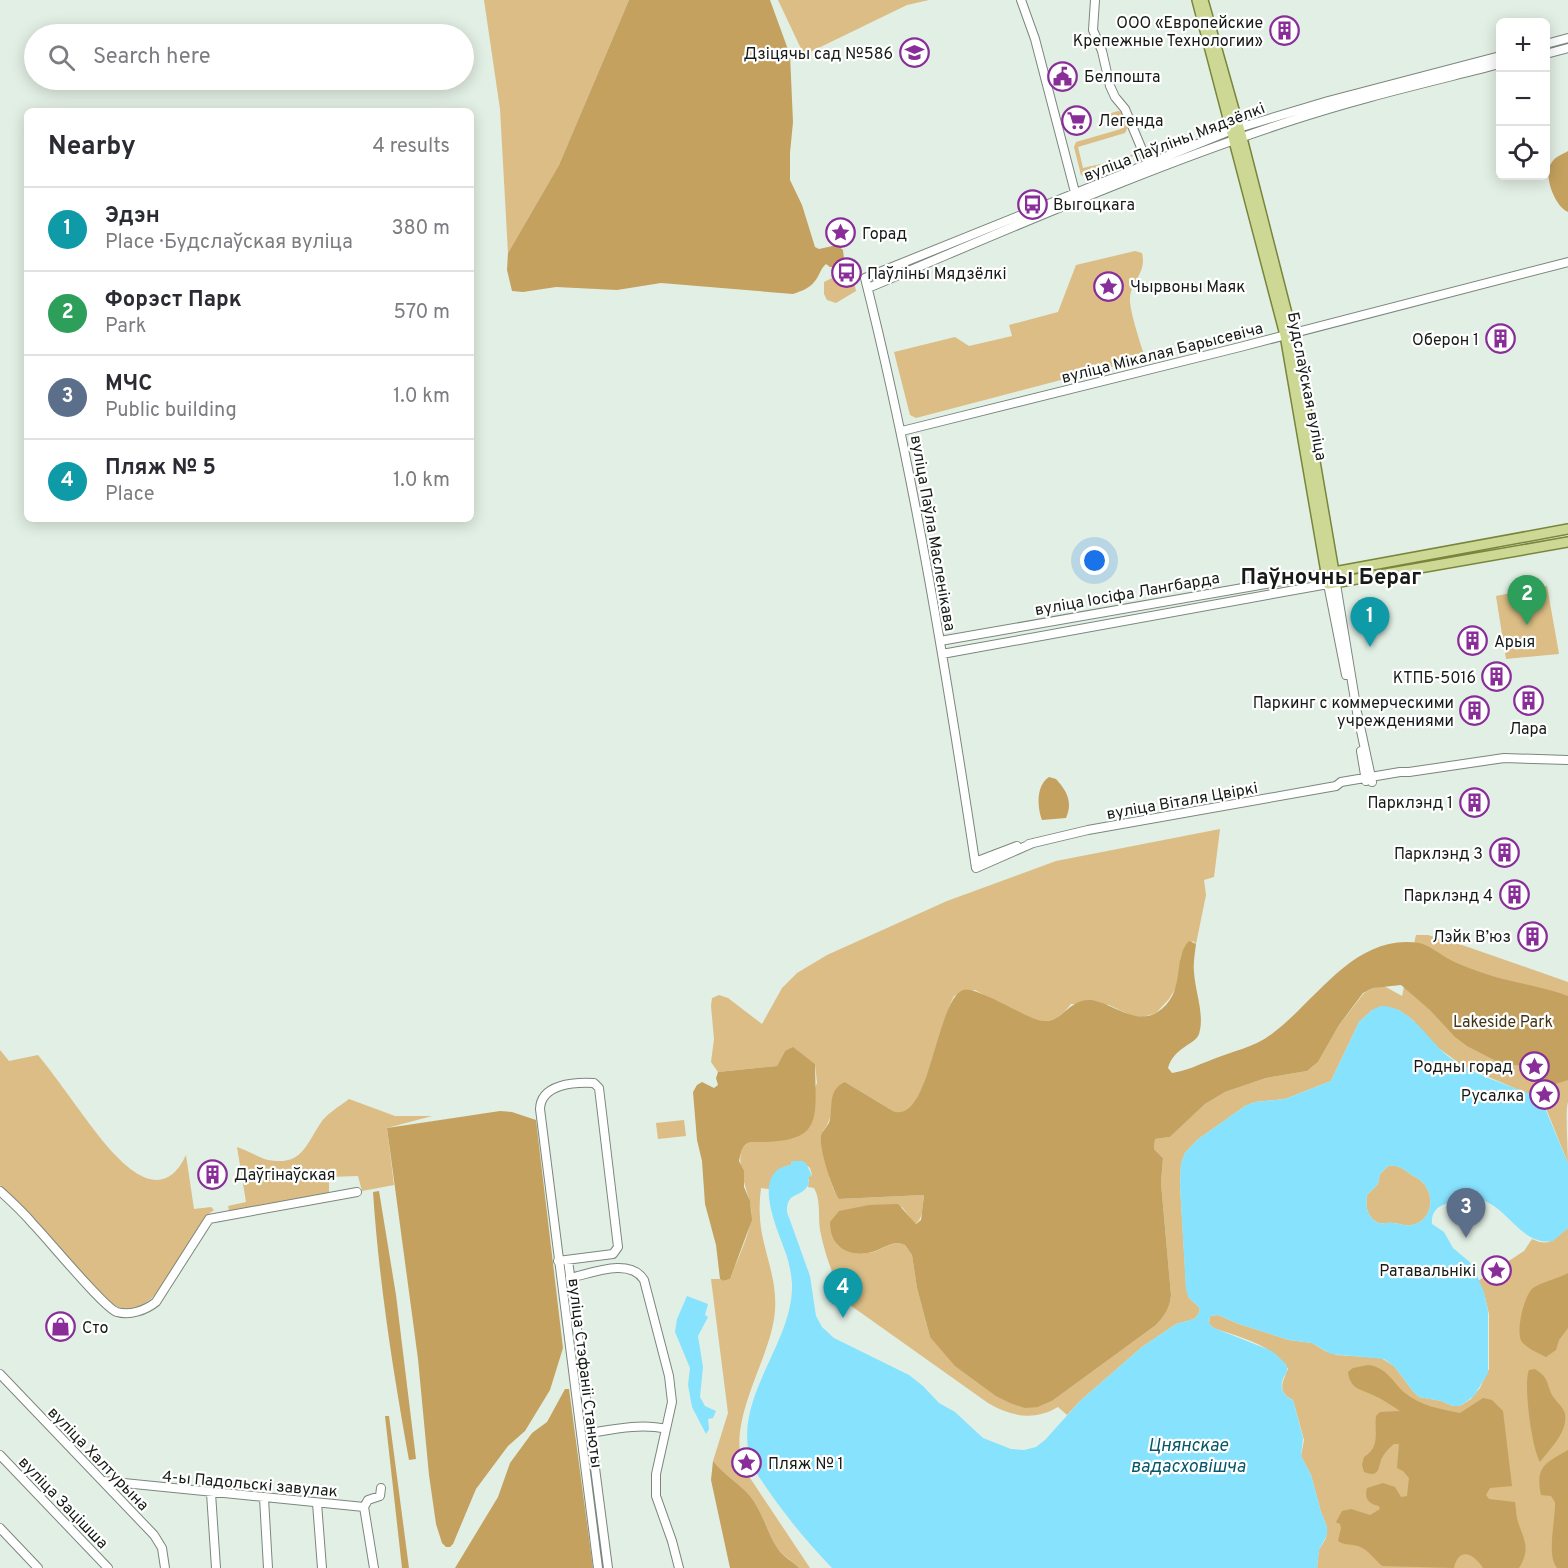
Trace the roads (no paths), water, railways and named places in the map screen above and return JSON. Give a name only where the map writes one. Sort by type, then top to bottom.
[{"type":"main road","name":"Будслаўская вуліца","points":[[1197,0],[1237,134]]},
{"type":"main road","name":"Будслаўская вуліца","points":[[1203,0],[1288,334],[1332,584]]},
{"type":"main road","name":"вуліца Іосіфа Лангбарда","points":[[1330,573],[1568,529]]},
{"type":"main road","name":"вуліца Іосіфа Лангбарда","points":[[1332,584],[1568,542]]},
{"type":"street","points":[[1021,0],[1035,39],[1076,197]]},
{"type":"street","points":[[1095,0],[1093,30],[1102,51],[1110,86],[1115,97],[1125,109],[1148,164]]},
{"type":"street","points":[[1550,43],[1568,38]]},
{"type":"street","points":[[1550,53],[1568,48]]},
{"type":"street","name":"вуліца Паўліны Мядзёлкі","points":[[868,288],[1148,164],[1328,101],[1496,57]]},
{"type":"street","name":"вуліца Паўліны Мядзёлкі","points":[[865,278],[1237,134],[1496,65]]},
{"type":"street","name":"вуліца Мікалая Барысевіча","points":[[902,431],[1568,262]]},
{"type":"street","name":"вуліца Паўла Масленікава","points":[[865,278],[902,431],[978,864]]},
{"type":"street","name":"вуліца Іосіфа Лангбарда","points":[[940,641],[1330,573]]},
{"type":"street","name":"вуліца Іосіфа Лангбарда","points":[[942,654],[1332,584]]},
{"type":"street","name":"Будслаўская вуліца","points":[[1332,584],[1354,720],[1369,780]]},
{"type":"street","name":"вуліца Віталя Цвіркі","points":[[978,864],[1005,850],[1088,831],[1336,786],[1341,787],[1410,772],[1504,758],[1568,760]]},
{"type":"street","name":"вуліца Стэфаніі Станюты","points":[[558,1261],[613,1254],[618,1247],[599,1088],[590,1083],[559,1086],[548,1091],[540,1102],[558,1261],[598,1568]]},
{"type":"street","points":[[0,1191],[31,1221],[112,1310],[119,1312],[141,1311],[156,1302],[187,1257],[209,1219],[357,1192]]},
{"type":"street","points":[[568,1260],[608,1568]]},
{"type":"street","points":[[570,1278],[625,1267],[634,1269],[642,1276],[671,1389],[672,1402],[656,1474],[656,1496],[679,1568]]},
{"type":"street","name":"вуліца Халтурына","points":[[0,1374],[104,1481],[158,1541],[163,1552],[165,1568]]},
{"type":"street","points":[[0,1387],[7,1381]]},
{"type":"street","points":[[590,1433],[625,1428],[666,1429]]},
{"type":"street","name":"вуліца Зацішша","points":[[0,1455],[108,1568]]},
{"type":"street","name":"4-ы Падольскі завулак","points":[[104,1481],[364,1507]]},
{"type":"street","points":[[374,1568],[364,1507],[368,1500],[380,1496],[381,1488]]},
{"type":"street","points":[[212,1493],[216,1568]]},
{"type":"street","points":[[264,1498],[268,1568]]},
{"type":"street","points":[[317,1503],[322,1568]]},
{"type":"street","points":[[0,1528],[38,1568]]},
{"type":"water","name":"Цнянскае вадасховішча","points":[[1381,1006],[1401,1011],[1410,1017],[1449,1057],[1465,1067],[1542,1101],[1568,1163],[1568,1228],[1553,1241],[1539,1240],[1527,1235],[1494,1206],[1481,1200],[1466,1198],[1447,1203],[1434,1213],[1432,1224],[1444,1232],[1453,1248],[1472,1264],[1484,1292],[1488,1311],[1488,1373],[1474,1396],[1460,1406],[1419,1397],[1394,1366],[1384,1359],[1331,1354],[1312,1343],[1289,1340],[1218,1315],[1210,1316],[1209,1324],[1214,1328],[1272,1351],[1287,1365],[1282,1387],[1285,1394],[1293,1400],[1303,1438],[1301,1456],[1311,1475],[1327,1527],[1327,1535],[1319,1550],[1317,1568],[832,1568],[776,1501],[754,1469],[749,1454],[747,1432],[751,1410],[790,1305],[792,1283],[790,1267],[770,1202],[771,1178],[778,1169],[791,1165],[792,1161],[802,1161],[806,1163],[812,1176],[808,1177],[809,1183],[806,1188],[789,1200],[787,1212],[810,1276],[816,1316],[822,1327],[834,1338],[909,1375],[939,1403],[955,1412],[983,1438],[1011,1449],[1024,1450],[1036,1447],[1080,1401],[1142,1347],[1176,1324],[1194,1319],[1198,1315],[1200,1308],[1189,1298],[1186,1290],[1180,1185],[1181,1163],[1185,1153],[1197,1140],[1245,1106],[1255,1102],[1285,1099],[1331,1081],[1359,1022],[1372,1010]],"holes":[[[1388,1166],[1400,1167],[1417,1178],[1427,1189],[1430,1196],[1429,1211],[1420,1222],[1409,1225],[1379,1223],[1369,1215],[1367,1195],[1378,1184],[1380,1174]]]},
{"type":"water","points":[[687,1296],[708,1304],[705,1315],[708,1317],[698,1336],[703,1367],[700,1397],[705,1406],[716,1411],[713,1418],[708,1419],[709,1429],[706,1434],[692,1407],[688,1385],[690,1368],[675,1332],[677,1319]]},
{"type":"place","name":"ООО «Европейские Крепежные Технологии»","points":[[1284,31]]},
{"type":"place","name":"Дзіцячы сад №586","points":[[914,53]]},
{"type":"place","name":"Белпошта","points":[[1063,76]]},
{"type":"place","name":"Легенда","points":[[1077,120]]},
{"type":"place","name":"Выгоцкага","points":[[1032,204]]},
{"type":"place","name":"Горад","points":[[841,233]]},
{"type":"place","name":"Паўліны Мядзёлкі","points":[[846,273]]},
{"type":"place","name":"Чырвоны Маяк","points":[[1109,286]]},
{"type":"place","name":"Оберон 1","points":[[1500,339]]},
{"type":"place","name":"Форэст Парк","points":[[1527,625]]},
{"type":"place","name":"Арыя","points":[[1473,641]]},
{"type":"place","name":"Эдэн","points":[[1370,647]]},
{"type":"place","name":"КТПБ-5016","points":[[1497,677]]},
{"type":"place","name":"Лара","points":[[1528,700]]},
{"type":"place","name":"Паркинг с коммерческими учреждениями","points":[[1475,711]]},
{"type":"place","name":"Парклэнд 1","points":[[1474,802]]},
{"type":"place","name":"Парклэнд 3","points":[[1504,853]]},
{"type":"place","name":"Парклэнд 4","points":[[1514,895]]},
{"type":"place","name":"Лэйк В’юз","points":[[1532,936]]},
{"type":"place","name":"Родны горад","points":[[1534,1066]]},
{"type":"place","name":"Русалка","points":[[1545,1095]]},
{"type":"place","name":"Даўгінаўская","points":[[213,1174]]},
{"type":"place","name":"МЧС","points":[[1466,1238]]},
{"type":"place","name":"Ратавальнікі","points":[[1497,1270]]},
{"type":"place","name":"Пляж № 5","points":[[843,1318]]},
{"type":"place","name":"Сто","points":[[61,1327]]},
{"type":"place","name":"Пляж № 1","points":[[747,1463]]},
{"type":"district","name":"Паўночны Бераг","points":[[1331,576]]},
{"type":"park label","name":"Lakeside Park","points":[[1503,1021]]}]
